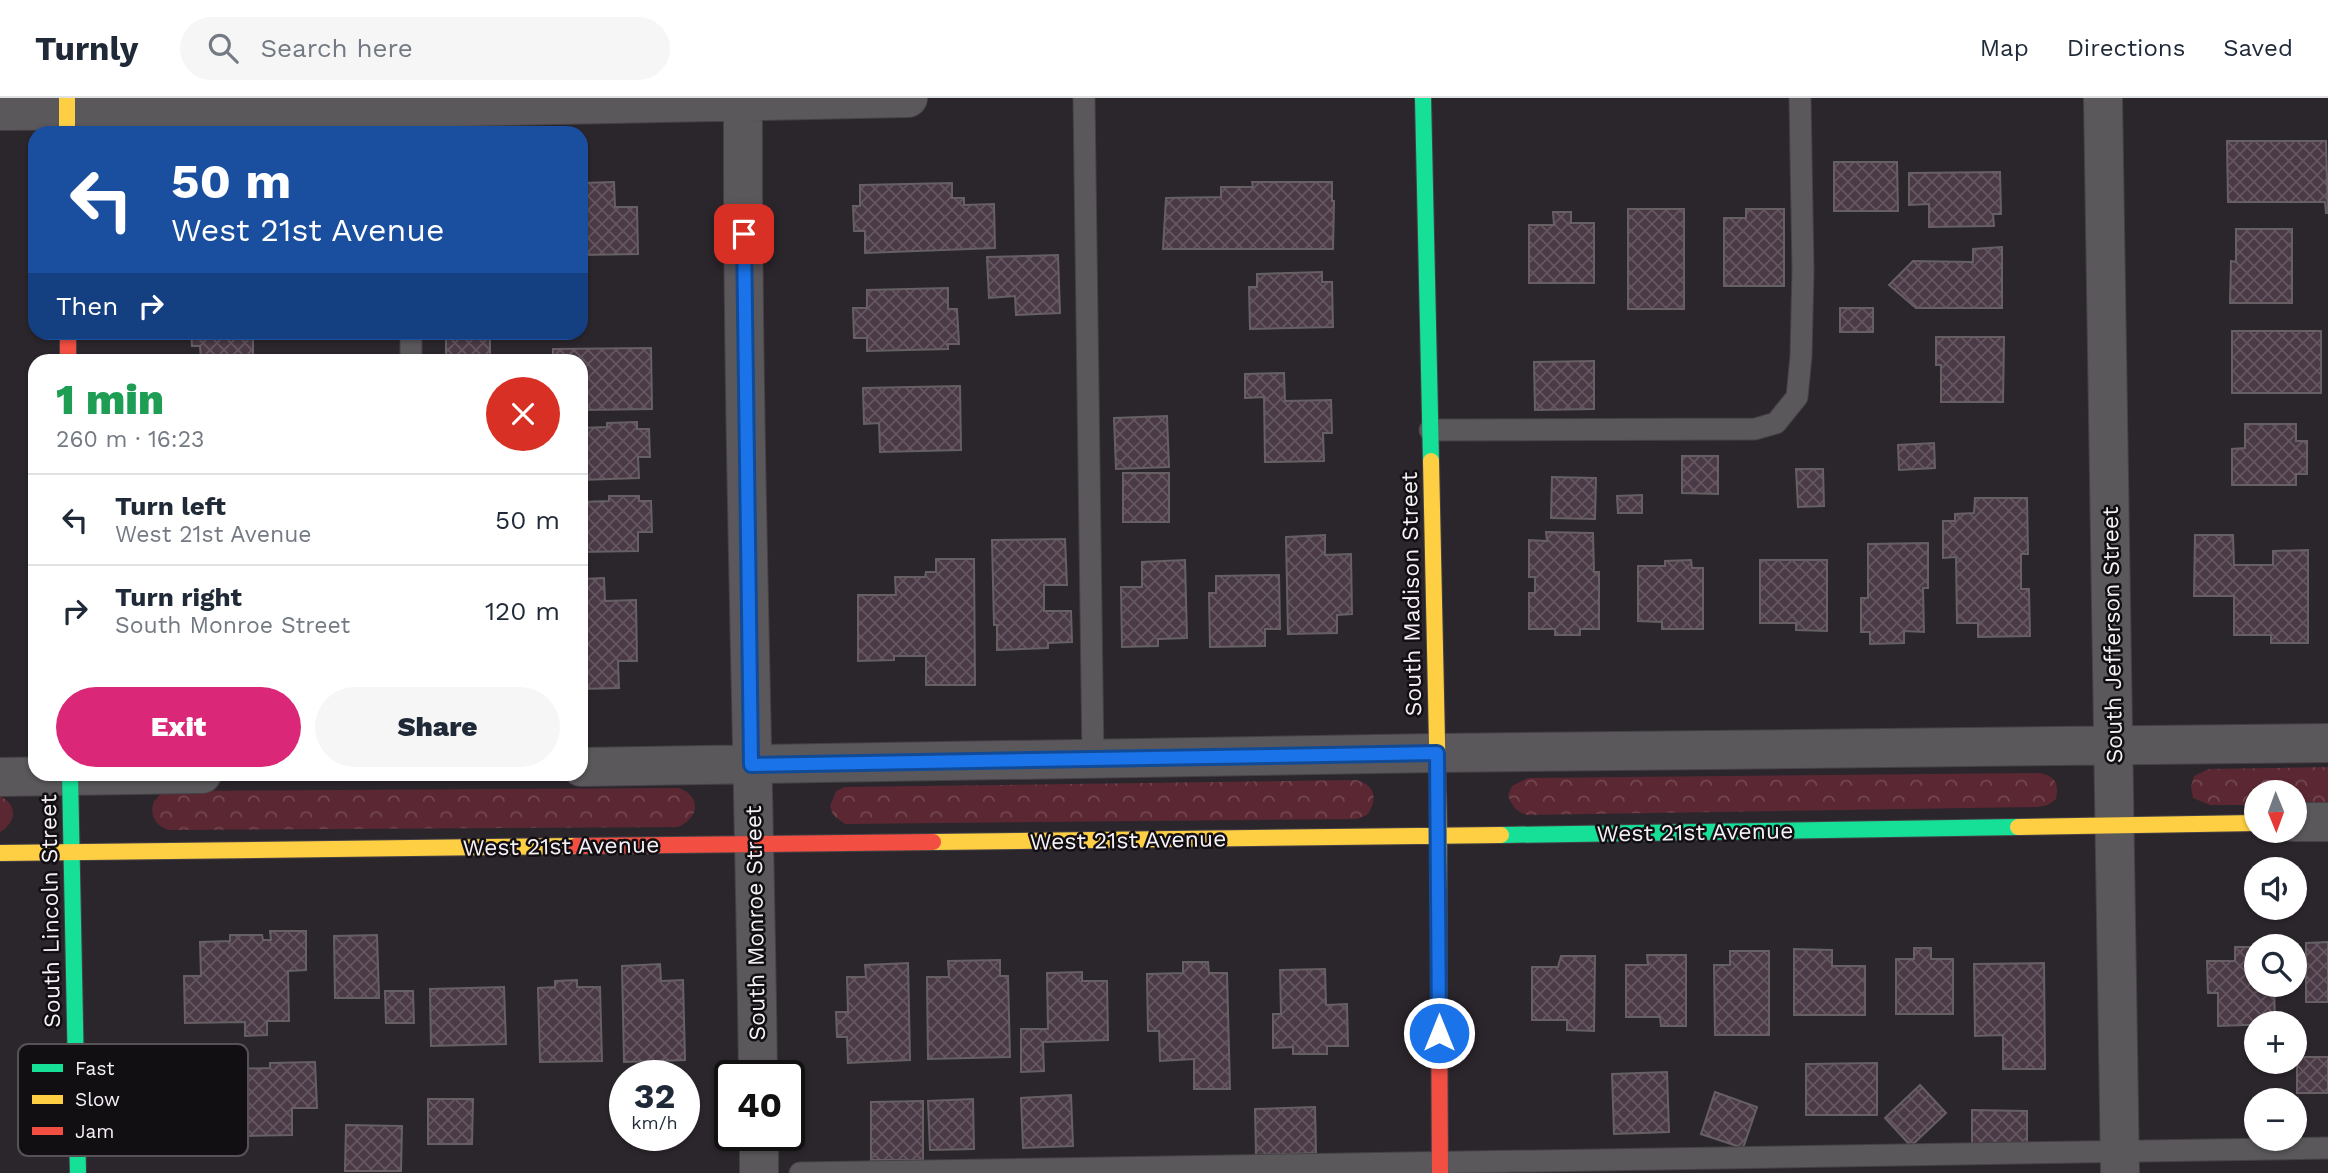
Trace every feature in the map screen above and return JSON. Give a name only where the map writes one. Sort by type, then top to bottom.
[{"type":"street","points":[[0,111],[411,120],[743,100],[908,98]]},
{"type":"street","name":"South Madison Street","points":[[1423,98],[1439,836],[1440,1168]]},
{"type":"street","name":"South Jefferson Street","points":[[2103,98],[2120,1162]]},
{"type":"street","name":"South Monroe Street","points":[[743,100],[751,765],[755,844],[758,1060]]},
{"type":"street","points":[[588,767],[1437,753],[2328,743]]},
{"type":"street","points":[[0,777],[28,776]]},
{"type":"street","name":"South Lincoln Street","points":[[70,781],[76,1044]]},
{"type":"street","points":[[2307,822],[2328,822]]},
{"type":"street","name":"West 21st Avenue","points":[[0,853],[1439,836],[2244,823]]},
{"type":"street","points":[[759,1151],[760,1173]]},
{"type":"lane","points":[[1084,98],[1093,759]]},
{"type":"lane","points":[[1430,430],[1755,429],[1776,424],[1797,397],[1801,355],[1803,270],[1800,98]]},
{"type":"lane","points":[[800,1173],[2120,1162],[2328,1148]]},
{"type":"green space","points":[[2328,767],[2328,804],[2307,804],[2307,780],[2244,780],[2244,805],[2210,805],[2193,798],[2191,787],[2194,776],[2209,769]]},
{"type":"green space","points":[[2038,773],[2052,778],[2057,788],[2056,799],[2048,805],[2038,807],[1528,815],[1515,808],[1508,795],[1512,786],[1528,778]]},
{"type":"green space","points":[[1356,780],[1368,785],[1374,799],[1367,815],[1357,819],[845,824],[833,815],[830,806],[836,791],[845,787]]},
{"type":"green space","points":[[679,788],[692,797],[695,807],[690,818],[678,827],[169,830],[156,822],[152,810],[156,799],[169,791]]},
{"type":"green space","points":[[0,796],[10,804],[13,814],[10,823],[0,832]]},
{"type":"building","points":[[2227,141],[2326,141],[2328,213],[2325,202],[2228,202]]},
{"type":"building","points":[[1834,162],[1897,162],[1898,211],[1834,211]]},
{"type":"building","points":[[2000,172],[2001,214],[1993,214],[1994,226],[1929,227],[1929,204],[1909,205],[1909,173]]},
{"type":"building","points":[[614,182],[615,207],[637,207],[638,254],[588,255],[588,183]]},
{"type":"building","points":[[1252,182],[1332,182],[1333,249],[1163,249],[1166,198],[1221,197],[1221,187],[1253,187]]},
{"type":"building","points":[[952,183],[952,198],[964,198],[964,205],[994,204],[995,248],[865,253],[865,231],[854,231],[853,206],[860,206],[860,185]]},
{"type":"building","points":[[1628,209],[1684,209],[1684,309],[1628,309]]},
{"type":"building","points":[[1746,209],[1784,209],[1784,286],[1724,286],[1724,218],[1746,218]]},
{"type":"building","points":[[1553,212],[1571,212],[1571,223],[1594,223],[1594,283],[1529,283],[1529,225],[1554,225]]},
{"type":"building","points":[[2236,229],[2292,229],[2292,303],[2230,303],[2231,261],[2236,262]]},
{"type":"building","points":[[2002,247],[2002,308],[1916,308],[1889,285],[1913,261],[1973,262],[1973,249]]},
{"type":"building","points":[[1058,255],[1060,313],[1016,315],[1015,296],[989,298],[987,257]]},
{"type":"building","points":[[1322,272],[1322,282],[1332,282],[1333,327],[1250,329],[1249,287],[1257,287],[1257,274]]},
{"type":"building","points":[[948,288],[948,309],[957,309],[959,344],[948,344],[948,349],[867,351],[867,338],[854,338],[853,308],[867,308],[867,290]]},
{"type":"building","points":[[1840,308],[1873,308],[1873,332],[1840,332]]},
{"type":"building","points":[[2232,331],[2321,331],[2321,393],[2232,393]]},
{"type":"building","points":[[1936,337],[2004,337],[2003,402],[1941,402],[1941,365],[1936,365]]},
{"type":"building","points":[[192,340],[253,340],[253,354],[201,354],[200,346],[192,346]]},
{"type":"building","points":[[446,340],[490,340],[490,354],[446,354]]},
{"type":"building","points":[[651,348],[652,409],[588,410],[588,354],[553,354],[553,349]]},
{"type":"building","points":[[1594,361],[1594,409],[1535,410],[1534,362]]},
{"type":"building","points":[[1284,373],[1285,401],[1331,400],[1332,433],[1323,433],[1324,461],[1265,462],[1264,397],[1245,398],[1245,374]]},
{"type":"building","points":[[960,386],[961,450],[880,452],[879,423],[864,424],[863,388]]},
{"type":"building","points":[[1167,416],[1169,467],[1116,469],[1114,418]]},
{"type":"building","points":[[637,422],[637,429],[649,429],[650,457],[638,457],[639,478],[588,480],[588,428],[607,427],[607,423]]},
{"type":"building","points":[[2245,424],[2296,424],[2296,441],[2307,441],[2307,474],[2296,474],[2296,485],[2232,485],[2232,449],[2245,448]]},
{"type":"building","points":[[1934,443],[1935,468],[1899,470],[1898,445]]},
{"type":"building","points":[[1682,456],[1718,456],[1718,494],[1682,493]]},
{"type":"building","points":[[1796,469],[1823,469],[1824,506],[1798,507]]},
{"type":"building","points":[[1123,473],[1169,473],[1169,522],[1123,522]]},
{"type":"building","points":[[1552,477],[1596,478],[1595,519],[1551,518]]},
{"type":"building","points":[[1642,495],[1642,513],[1618,513],[1617,496]]},
{"type":"building","points":[[609,496],[639,496],[639,501],[651,501],[652,532],[638,532],[638,551],[588,552],[588,502],[609,501]]},
{"type":"building","points":[[1975,498],[2027,498],[2028,554],[2021,554],[2021,589],[2029,589],[2030,636],[1978,637],[1978,623],[1957,623],[1956,557],[1943,558],[1943,521],[1955,521],[1955,514],[1974,513]]},
{"type":"building","points":[[1546,532],[1593,533],[1594,572],[1599,572],[1599,629],[1580,629],[1580,635],[1555,635],[1555,629],[1529,629],[1529,593],[1535,593],[1535,577],[1529,577],[1529,540],[1547,541]]},
{"type":"building","points":[[1325,535],[1325,555],[1351,554],[1352,614],[1337,615],[1337,633],[1288,634],[1286,537]]},
{"type":"building","points":[[2195,535],[2233,535],[2234,565],[2273,565],[2273,551],[2308,550],[2308,643],[2271,643],[2271,635],[2234,635],[2234,596],[2194,596]]},
{"type":"building","points":[[1065,539],[1067,585],[1044,585],[1044,611],[1071,611],[1072,642],[1048,643],[1048,648],[997,650],[992,540]]},
{"type":"building","points":[[1928,543],[1928,588],[1923,588],[1924,632],[1904,631],[1904,643],[1870,644],[1870,632],[1861,632],[1861,598],[1868,598],[1868,544]]},
{"type":"building","points":[[936,559],[974,559],[975,685],[926,685],[926,656],[894,656],[894,660],[858,661],[858,595],[896,595],[895,577],[925,577],[926,572],[936,572]]},
{"type":"building","points":[[1185,560],[1187,638],[1158,639],[1158,646],[1122,647],[1121,587],[1142,587],[1142,562]]},
{"type":"building","points":[[1691,560],[1692,568],[1703,568],[1703,629],[1662,629],[1662,622],[1638,621],[1638,566],[1665,566],[1665,561]]},
{"type":"building","points":[[1760,560],[1827,560],[1827,631],[1796,630],[1796,623],[1760,623]]},
{"type":"building","points":[[1279,575],[1280,629],[1265,629],[1265,646],[1210,647],[1209,593],[1216,593],[1216,576]]},
{"type":"building","points":[[604,578],[605,601],[636,600],[637,661],[618,661],[619,688],[588,689],[588,579]]},
{"type":"building","points":[[270,931],[306,931],[306,970],[288,971],[289,1021],[267,1021],[267,1035],[245,1036],[245,1022],[185,1023],[184,976],[201,976],[200,942],[230,941],[230,935],[262,935],[263,940],[271,940]]},
{"type":"building","points":[[377,935],[379,998],[335,998],[334,936]]},
{"type":"building","points":[[2328,942],[2328,1002],[2306,1002],[2307,943]]},
{"type":"building","points":[[2235,947],[2244,947],[2244,997],[2274,997],[2275,1011],[2244,1011],[2244,1025],[2218,1026],[2218,993],[2208,993],[2207,961],[2235,961]]},
{"type":"building","points":[[1914,948],[1931,948],[1931,959],[1953,959],[1953,1014],[1896,1014],[1896,959],[1914,959]]},
{"type":"building","points":[[1794,949],[1832,950],[1832,966],[1865,966],[1865,1015],[1794,1015]]},
{"type":"building","points":[[1730,951],[1769,951],[1769,1035],[1715,1035],[1714,965],[1730,965]]},
{"type":"building","points":[[1647,955],[1686,955],[1686,1026],[1661,1026],[1660,1017],[1626,1017],[1626,965],[1648,965]]},
{"type":"building","points":[[1561,956],[1595,956],[1594,1031],[1567,1030],[1567,1020],[1532,1020],[1532,967],[1558,967]]},
{"type":"building","points":[[1000,960],[1000,976],[1008,976],[1010,1057],[928,1059],[927,977],[949,977],[948,961]]},
{"type":"building","points":[[1183,962],[1208,962],[1209,973],[1227,973],[1230,1089],[1194,1089],[1194,1059],[1160,1061],[1159,1031],[1148,1031],[1147,974],[1183,973]]},
{"type":"building","points":[[908,963],[910,1060],[848,1063],[847,1037],[837,1037],[836,1012],[848,1012],[847,977],[866,977],[865,965]]},
{"type":"building","points":[[2044,963],[2045,1069],[2003,1069],[2003,1035],[1975,1036],[1974,964]]},
{"type":"building","points":[[660,964],[661,981],[683,980],[685,1060],[624,1060],[622,966]]},
{"type":"building","points":[[1325,969],[1326,1005],[1347,1004],[1348,1046],[1327,1046],[1327,1054],[1293,1054],[1293,1047],[1273,1048],[1273,1014],[1281,1014],[1280,970]]},
{"type":"building","points":[[1082,972],[1082,981],[1107,981],[1108,1040],[1043,1042],[1044,1071],[1021,1072],[1021,1029],[1048,1029],[1047,973]]},
{"type":"building","points":[[577,980],[577,987],[600,987],[602,1061],[540,1062],[538,988],[555,987],[555,981]]},
{"type":"building","points":[[504,987],[506,1044],[431,1046],[430,989]]},
{"type":"building","points":[[385,991],[413,991],[414,1023],[386,1023]]},
{"type":"building","points":[[2307,1057],[2328,1057],[2328,1093],[2307,1093],[2307,1088],[2297,1088],[2297,1074],[2307,1074]]},
{"type":"building","points":[[315,1062],[317,1108],[292,1108],[292,1135],[248,1136],[248,1069],[270,1068],[270,1063]]},
{"type":"building","points":[[1877,1063],[1877,1115],[1806,1115],[1806,1064]]},
{"type":"building","points":[[1667,1072],[1669,1132],[1614,1134],[1612,1074]]},
{"type":"building","points":[[1920,1085],[1946,1113],[1911,1146],[1885,1118]]},
{"type":"building","points":[[1715,1092],[1757,1107],[1743,1148],[1701,1134]]},
{"type":"building","points":[[1071,1095],[1073,1146],[1023,1148],[1021,1098]]},
{"type":"building","points":[[428,1099],[473,1099],[472,1144],[428,1144]]},
{"type":"building","points":[[973,1099],[974,1149],[930,1150],[928,1101]]},
{"type":"building","points":[[923,1101],[923,1160],[871,1160],[871,1102]]},
{"type":"building","points":[[1315,1107],[1316,1153],[1256,1155],[1255,1109]]},
{"type":"building","points":[[1972,1110],[2027,1111],[2027,1148],[1972,1148]]},
{"type":"building","points":[[346,1125],[402,1126],[401,1171],[345,1171]]},
{"type":"traffic: fast","points":[[1423,98],[1431,461]]},
{"type":"traffic: fast","points":[[70,781],[75,1044]]},
{"type":"traffic: fast","points":[[1501,835],[2018,827]]},
{"type":"traffic: fast","points":[[78,1156],[78,1173]]},
{"type":"traffic: slow","points":[[67,98],[67,126]]},
{"type":"traffic: slow","points":[[1431,461],[1439,836],[1439,993]]},
{"type":"traffic: slow","points":[[2018,827],[2244,823]]},
{"type":"traffic: slow","points":[[933,842],[1501,835]]},
{"type":"traffic: slow","points":[[0,853],[576,846]]},
{"type":"traffic: jam","points":[[68,340],[68,354]]},
{"type":"traffic: jam","points":[[576,846],[933,842]]},
{"type":"traffic: jam","points":[[1439,993],[1440,1173]]},
{"type":"route","points":[[744,234],[751,765],[1437,753],[1439,1033]]}]
